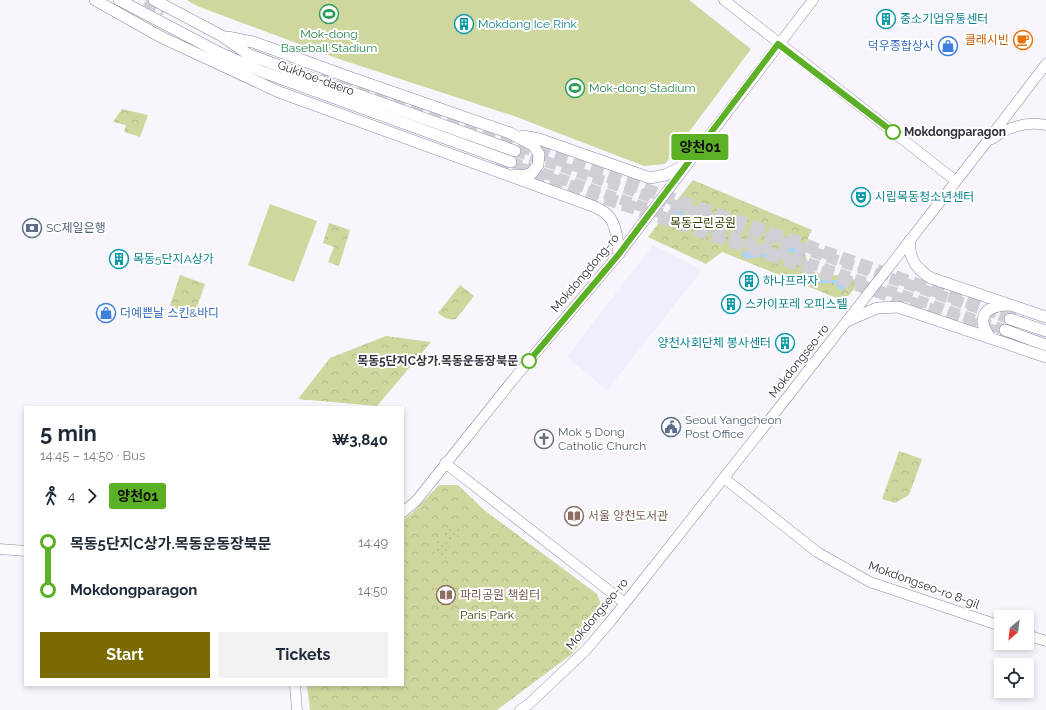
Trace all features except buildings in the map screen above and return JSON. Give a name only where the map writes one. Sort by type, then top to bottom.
[{"type":"main road","points":[[95,0],[161,37],[279,92],[590,205],[606,213],[612,223],[616,232],[619,254]]},
{"type":"main road","name":"Gukhoe-daero","points":[[119,0],[220,53],[263,72],[513,156],[248,54],[222,36],[154,0]]},
{"type":"main road","points":[[724,0],[778,44],[956,180]]},
{"type":"main road","name":"Mokdongdong-ro","points":[[404,511],[416,500],[512,381],[619,254],[813,0]]},
{"type":"main road","points":[[222,36],[253,42],[510,133],[539,139],[650,178],[665,175],[687,164]]},
{"type":"main road","name":"Mokdongseo-ro","points":[[520,710],[529,704],[586,650],[625,603],[847,321],[1046,64]]},
{"type":"main road","name":"Mokdongseo-ro","points":[[982,148],[993,138],[1014,127],[1034,124],[1046,125]]},
{"type":"main road","points":[[502,172],[521,176],[531,174],[536,169],[539,160],[539,154],[533,146],[510,133]]},
{"type":"main road","points":[[910,240],[909,249],[915,264],[922,272],[931,278],[1046,318]]},
{"type":"main road","points":[[991,338],[985,331],[983,317],[989,310],[996,306],[1010,305]]},
{"type":"main road","points":[[847,321],[878,308],[898,307],[1046,357]]},
{"type":"main road","points":[[1010,319],[1046,331]]},
{"type":"main road","points":[[1005,330],[1046,345]]},
{"type":"main road","points":[[446,463],[625,603]]},
{"type":"main road","name":"Mokdongseo-ro 8-gil","points":[[724,478],[817,552],[870,582],[994,624]]},
{"type":"main road","points":[[0,549],[24,551]]},
{"type":"main road","points":[[1034,637],[1046,641]]},
{"type":"main road","points":[[295,686],[297,710]]},
{"type":"shaded area","points":[[653,245],[702,270],[607,390],[567,357]]},
{"type":"green space","name":"Mok-dong Stadium","points":[[187,0],[689,0],[751,49],[665,164],[644,166],[514,116],[342,60],[197,6]]},
{"type":"green space","points":[[122,109],[148,115],[140,137],[124,132],[126,125],[113,122]]},
{"type":"green space","name":"목동근린공원","points":[[693,180],[812,230],[805,246],[806,258],[811,270],[820,274],[829,275],[847,274],[859,283],[844,301],[722,252],[706,264],[648,237]]},
{"type":"green space","points":[[270,204],[317,221],[294,282],[248,265]]},
{"type":"green space","points":[[329,223],[350,230],[339,266],[328,262],[334,247],[323,243]]},
{"type":"green space","points":[[180,275],[205,284],[194,315],[170,306]]},
{"type":"green space","points":[[460,285],[474,296],[456,319],[448,319],[438,313]]},
{"type":"green space","points":[[386,336],[431,342],[377,406],[298,399],[330,358]]},
{"type":"green space","points":[[899,451],[922,459],[909,495],[895,503],[882,499]]},
{"type":"green space","name":"Paris Park","points":[[439,485],[458,485],[484,510],[597,594],[602,606],[603,616],[572,654],[497,710],[310,710],[307,686],[404,686],[404,519]]},
{"type":"green space","points":[[453,526],[460,530],[453,543],[439,535],[443,530]]},
{"type":"green space","points":[[437,538],[449,545],[451,550],[444,562],[439,557],[435,549]]},
{"type":"water","points":[[677,206],[682,208],[685,216],[706,225],[713,235],[725,238],[726,240],[723,244],[710,233],[702,231],[684,218],[672,216],[671,210],[673,207]]},
{"type":"water","points":[[790,247],[795,248],[802,256],[811,276],[817,280],[843,280],[847,283],[844,290],[840,290],[834,283],[819,283],[810,280],[807,276],[802,260],[795,253],[785,252],[765,257],[754,257],[747,259],[743,257],[742,254],[747,250],[760,254],[789,249]]},
{"type":"tunnel","points":[[146,0],[165,10]]},
{"type":"tunnel","points":[[321,76],[1022,321]]},
{"type":"tunnel","points":[[515,151],[1010,319]]},
{"type":"tunnel","points":[[497,161],[1016,339]]},
{"type":"tunnel","points":[[511,162],[1005,330]]},
{"type":"bus line","name":"양천01","points":[[529,361],[619,254],[778,44],[893,132]]},
{"type":"place","name":"Mok-dong Baseball Stadium","points":[[329,14]]},
{"type":"place","name":"중소기업유통센터","points":[[886,19]]},
{"type":"place","name":"Mokdong Ice Rink","points":[[464,24]]},
{"type":"place","name":"클래시빈","points":[[1023,40]]},
{"type":"place","name":"덕우종합상사","points":[[948,46]]},
{"type":"place","name":"Mok-dong Stadium","points":[[575,88]]},
{"type":"place","name":"Mokdongparagon","points":[[893,132]]},
{"type":"place","name":"시립목동청소년센터","points":[[861,197]]},
{"type":"place","name":"SC제일은행","points":[[32,228]]},
{"type":"place","name":"목동5단지A상가","points":[[119,259]]},
{"type":"place","name":"하나프라자","points":[[749,281]]},
{"type":"place","name":"스카이포레 오피스텔","points":[[731,304]]},
{"type":"place","name":"더예쁜날 스킨&바디","points":[[106,313]]},
{"type":"place","name":"양천사회단체 봉사센터","points":[[785,343]]},
{"type":"place","name":"목동5단지C상가.목동운동장북문","points":[[529,361]]},
{"type":"place","name":"Seoul Yangcheon Post Office","points":[[671,427]]},
{"type":"place","name":"Mok 5 Dong Catholic Church","points":[[544,439]]},
{"type":"place","name":"서울 양천도서관","points":[[574,516]]},
{"type":"place","name":"파리공원 책쉼터","points":[[446,595]]}]
